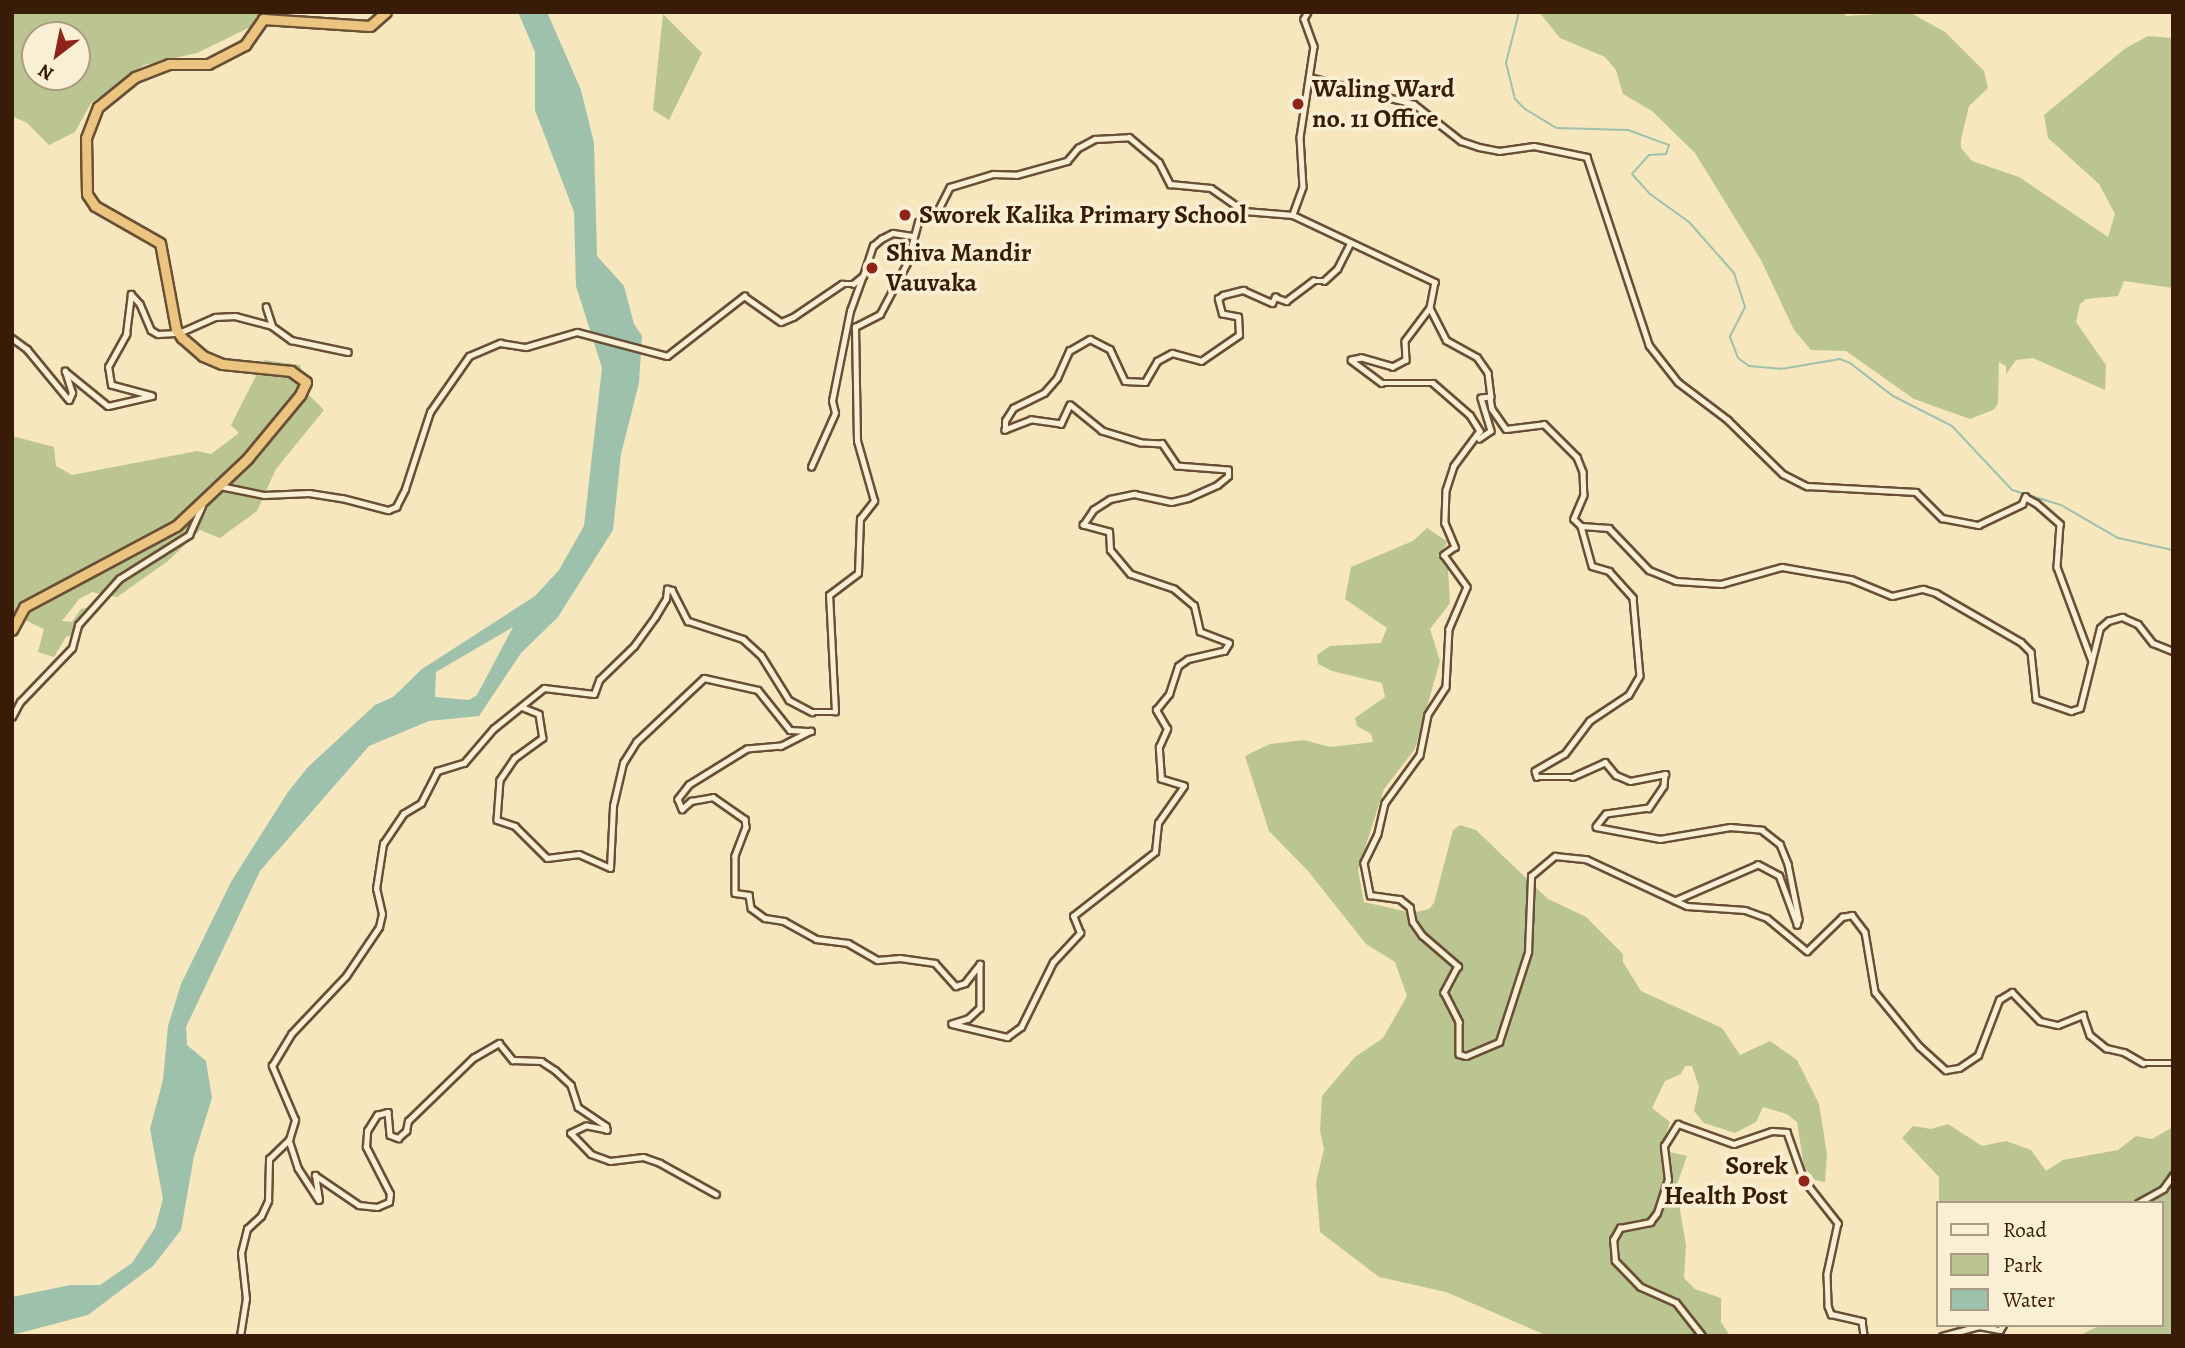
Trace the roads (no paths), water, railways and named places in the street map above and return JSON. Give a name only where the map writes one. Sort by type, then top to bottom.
[{"type":"highway","points":[[12,630],[24,607],[176,526],[220,486],[300,396],[305,378],[291,371],[222,364],[203,356],[179,333],[160,243],[95,206],[87,194],[86,138],[97,107],[135,77],[169,64],[208,64],[245,45],[263,19],[370,26],[386,12]]},
{"type":"street","points":[[1293,215],[1303,187],[1300,137],[1314,46],[1304,19],[1308,12]]},
{"type":"street","points":[[1309,78],[1415,104],[1461,141],[1479,147],[1499,151],[1534,146],[1587,157],[1649,345],[1678,382],[1728,420],[1783,474],[1807,486],[1916,492],[1942,518],[1978,526],[2022,504],[2025,496],[2036,503],[2060,524],[2057,567],[2092,661]]},
{"type":"street","points":[[716,1194],[651,1160],[610,1161],[591,1154],[571,1133],[586,1126],[607,1130],[606,1126],[578,1107],[570,1085],[555,1070],[541,1061],[513,1060],[506,1045],[499,1044],[473,1058],[408,1121],[406,1131],[398,1138],[390,1135],[387,1112],[377,1115],[368,1131],[366,1147],[390,1194],[389,1202],[377,1207],[359,1205],[315,1175],[319,1200],[298,1168],[289,1140],[293,1107],[272,1066],[291,1034],[346,976],[379,928],[382,914],[376,889],[377,864],[390,831],[403,814],[421,803],[437,771],[464,764],[493,729],[544,688],[594,695],[598,680],[634,646],[655,617],[666,599],[667,589],[672,590],[688,621],[743,639],[761,655],[789,700],[812,712],[835,712],[829,595],[858,572],[860,519],[874,501],[857,441],[855,327],[880,314],[907,263],[912,236],[918,222],[936,214],[950,187],[993,174],[1016,175],[1067,161],[1078,148],[1095,139],[1129,137],[1159,162],[1170,184],[1211,188],[1244,211],[1293,215],[1350,243],[1381,253],[1435,282],[1430,308],[1405,341],[1406,359],[1393,367],[1361,358],[1350,360],[1381,383],[1433,383],[1470,415],[1480,431],[1478,440]]},
{"type":"street","points":[[811,467],[835,413],[832,401],[850,311],[862,277],[881,239],[893,233],[912,236]]},
{"type":"street","points":[[522,706],[539,714],[543,738],[515,758],[500,780],[497,820],[515,826],[547,858],[579,854],[610,867],[613,806],[623,763],[636,742],[704,678],[758,691],[790,730],[811,731],[781,746],[747,749],[689,785],[678,799],[682,809],[691,801],[713,797],[745,819],[747,827],[735,856],[735,892],[749,895],[751,908],[765,918],[784,921],[816,939],[848,943],[877,960],[900,958],[934,963],[956,986],[965,983],[980,964],[980,1008],[968,1019],[952,1024],[1007,1037],[1021,1027],[1053,962],[1080,933],[1073,916],[1155,852],[1158,823],[1184,786],[1161,779],[1159,747],[1167,729],[1156,710],[1169,694],[1178,666],[1188,659],[1224,651],[1228,643],[1200,632],[1194,606],[1174,589],[1130,573],[1110,550],[1110,532],[1083,525],[1093,510],[1110,499],[1133,494],[1171,502],[1188,498],[1217,485],[1228,476],[1228,470],[1177,466],[1162,444],[1141,443],[1102,431],[1070,405],[1061,424],[1031,421],[1005,430],[1006,421],[1013,408],[1044,393],[1057,378],[1069,351],[1090,339],[1110,349],[1125,381],[1145,382],[1157,361],[1172,353],[1201,361],[1239,335],[1238,317],[1222,314],[1218,304],[1223,295],[1243,290],[1272,303],[1275,297],[1286,301],[1313,281],[1324,281],[1350,243]]},
{"type":"street","points":[[220,486],[264,495],[309,493],[388,510],[396,507],[405,489],[430,412],[469,356],[499,343],[526,347],[577,332],[667,356],[744,296],[781,322],[815,306],[842,284],[862,277]]},
{"type":"street","points":[[12,338],[27,349],[69,400],[72,393],[65,370],[108,406],[152,396],[111,385],[108,367],[118,356],[126,334],[131,294],[140,304],[151,330],[179,333],[215,317],[235,316],[272,326],[291,340],[348,352]]},
{"type":"street","points":[[265,307],[272,326]]},
{"type":"street","points":[[1430,308],[1446,340],[1480,360],[1488,373],[1492,409],[1506,429],[1544,424],[1577,457],[1583,472],[1584,495],[1574,519],[1581,526],[1592,566],[1609,571],[1633,598],[1640,676],[1629,695],[1590,722],[1565,754],[1535,771],[1537,777],[1572,778],[1605,762],[1616,775],[1630,781],[1665,774],[1664,786],[1649,808],[1606,814],[1595,827],[1660,839],[1730,827],[1762,830],[1780,844],[1788,864],[1799,919],[1797,925],[1779,876],[1758,865],[1674,902]]},
{"type":"street","points":[[1490,398],[1480,398],[1491,431],[1478,440],[1454,466],[1446,490],[1445,523],[1455,547],[1444,555],[1467,587],[1449,629],[1446,687],[1428,715],[1420,755],[1385,803],[1378,834],[1364,863],[1370,895],[1400,899],[1410,907],[1413,922],[1422,935],[1458,966],[1444,992],[1459,1022],[1459,1054],[1466,1056],[1501,1037],[1510,998],[1524,972],[1529,944],[1526,931],[1531,919],[1527,893],[1539,865],[1555,856],[1586,859],[1674,902],[1745,910],[1768,918],[1807,951],[1842,917],[1852,915],[1865,932],[1875,992],[1919,1046],[1946,1070],[1959,1068],[1978,1055],[1999,1000],[2012,992],[2040,1021],[2058,1025],[2083,1015],[2090,1035],[2106,1048],[2124,1052],[2143,1063],[2173,1063]]},
{"type":"street","points":[[12,717],[20,702],[72,648],[78,625],[110,589],[189,535],[204,501]]},
{"type":"street","points":[[1581,526],[1609,528],[1649,570],[1676,581],[1721,584],[1782,568],[1850,579],[1892,596],[1923,589],[1936,593],[2021,642],[2031,652],[2036,699],[2071,710],[2080,708],[2100,628],[2122,617],[2138,624],[2153,643],[2173,651]]},
{"type":"street","points":[[1702,1336],[1676,1303],[1640,1287],[1615,1261],[1613,1240],[1620,1228],[1650,1222],[1657,1213],[1668,1180],[1664,1146],[1678,1124],[1734,1144],[1772,1131],[1787,1132],[1804,1180],[1838,1223],[1828,1274],[1828,1306],[1831,1314],[1862,1321],[1864,1336]]},
{"type":"street","points":[[240,1336],[246,1300],[241,1253],[247,1229],[261,1216],[268,1201],[269,1159],[289,1140]]},
{"type":"street","points":[[2142,1201],[2163,1189],[2173,1175]]},
{"type":"street","points":[[1941,1336],[1975,1327]]},
{"type":"street","points":[[1984,1327],[2000,1330],[2002,1327]]},
{"type":"water","points":[[518,12],[547,12],[581,90],[594,143],[597,256],[624,286],[634,324],[642,336],[639,383],[621,454],[613,530],[558,617],[521,653],[479,716],[429,721],[369,746],[260,871],[186,1027],[187,1045],[206,1061],[212,1098],[194,1156],[181,1230],[153,1266],[88,1315],[12,1335],[12,1297],[71,1285],[100,1285],[132,1263],[155,1228],[163,1199],[150,1129],[163,1080],[168,1026],[181,984],[231,882],[288,792],[308,767],[375,705],[393,697],[422,669],[535,596],[559,570],[584,526],[602,368],[576,286],[574,212],[535,110],[535,52]],"holes":[[[513,627],[477,695],[469,700],[435,697],[436,672]]]},
{"type":"waterway","points":[[1519,12],[1506,63],[1515,99],[1525,109],[1557,128],[1628,130],[1669,145],[1666,154],[1649,155],[1632,174],[1650,194],[1689,222],[1734,273],[1745,307],[1730,337],[1738,358],[1749,366],[1781,369],[1840,359],[1850,363],[1893,396],[1952,426],[2012,490],[2061,505],[2118,538],[2173,550]]},
{"type":"place","name":"Waling Ward no. 11 Office","points":[[1298,104]]},
{"type":"place","name":"Sworek Kalika Primary School","points":[[905,215]]},
{"type":"place","name":"Shiva Mandir Vauvaka","points":[[872,268]]},
{"type":"place","name":"Sorek Health Post","points":[[1804,1181]]}]
